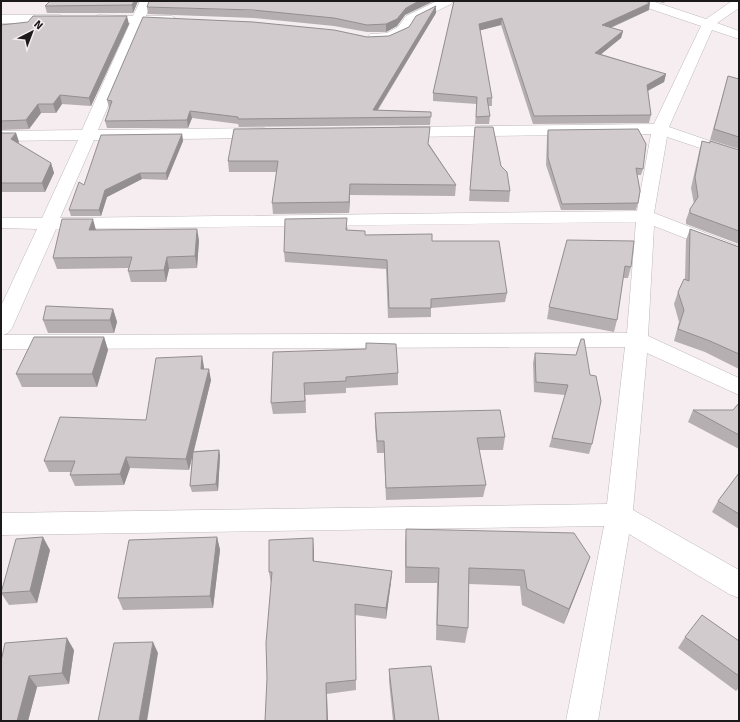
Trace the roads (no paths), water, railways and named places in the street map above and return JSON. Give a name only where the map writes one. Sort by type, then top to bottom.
[{"type":"street","points":[[1,328],[49,224],[86,135],[146,1]]},
{"type":"street","points":[[361,36],[389,37],[403,30],[410,19],[447,1]]},
{"type":"street","points":[[640,1],[739,35]]},
{"type":"street","points":[[582,721],[619,515],[637,340],[645,216],[660,129],[708,24],[739,2]]},
{"type":"street","points":[[85,19],[138,18],[184,20]]},
{"type":"street","points":[[1,19],[70,19]]},
{"type":"street","points":[[381,132],[660,129],[739,156]]},
{"type":"street","points":[[1,136],[278,133]]},
{"type":"street","points":[[1,223],[49,224],[645,216],[739,253]]},
{"type":"street","points":[[1,342],[637,340],[739,387]]},
{"type":"street","points":[[1,524],[619,515],[739,585]]}]
